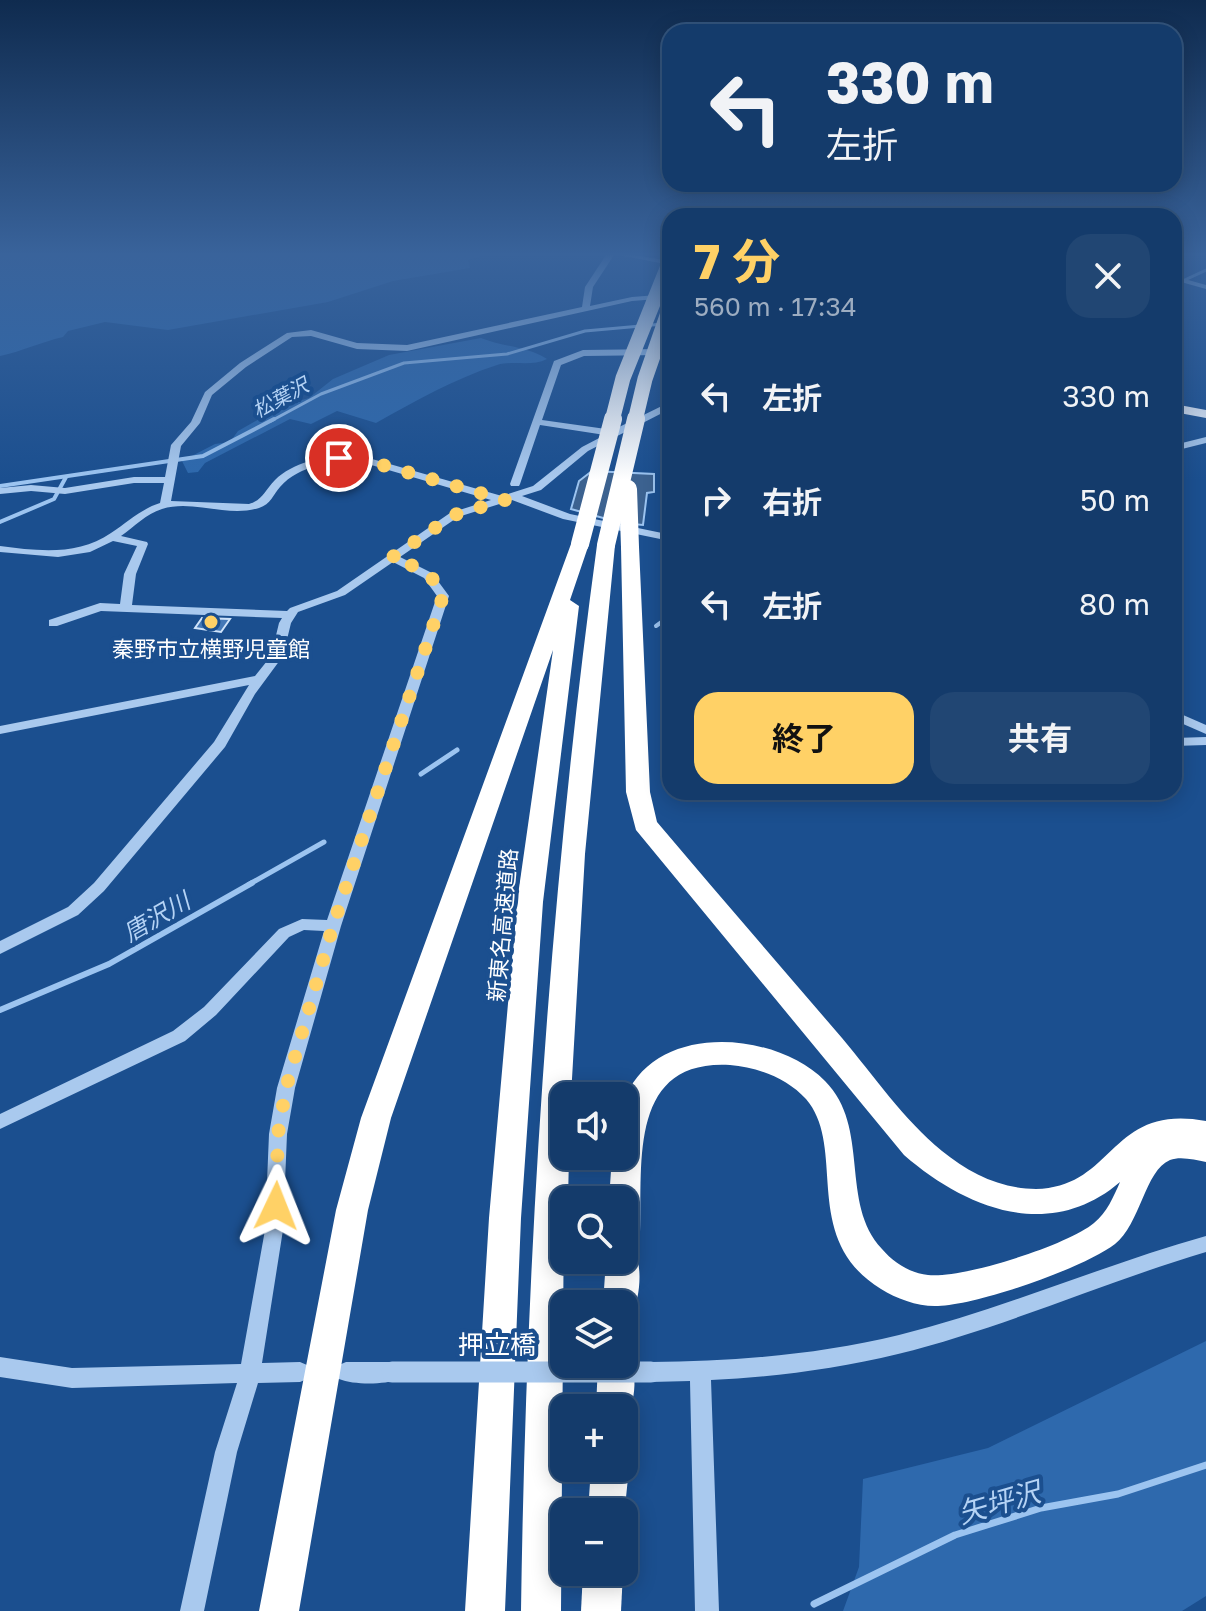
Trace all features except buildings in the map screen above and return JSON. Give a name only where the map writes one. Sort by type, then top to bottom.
[{"type":"highway","name":"新東名高速道路","points":[[541,1611],[550,1221],[560,985],[584,707],[623,378],[642,330]]},
{"type":"highway","points":[[279,1611],[352,1210],[376,1118],[605,545],[645,379],[662,330]]},
{"type":"highway","name":"新東名高速道路","points":[[485,1611],[505,1218],[530,902],[560,652],[605,545]]},
{"type":"highway","points":[[605,545],[645,824],[915,1146],[938,1168],[969,1187],[1029,1203],[1082,1192],[1109,1173],[1137,1142],[1148,1135],[1165,1130],[1206,1133]]},
{"type":"highway","points":[[626,1186],[628,1154],[638,1103],[648,1083],[668,1065],[695,1057],[748,1054],[794,1071],[813,1087],[829,1110],[850,1221],[859,1248],[880,1273],[905,1284],[938,1291],[966,1286],[1082,1247],[1105,1232],[1121,1216],[1149,1155],[1169,1146],[1206,1149]]},
{"type":"highway","points":[[601,1611],[602,1586]]},
{"type":"main road","points":[[1182,410],[1206,414]]},
{"type":"street","points":[[165,505],[176,445],[195,423],[208,394],[243,365],[290,335],[305,332],[357,346],[407,348],[487,330]]},
{"type":"street","points":[[512,494],[557,363],[583,353],[660,352]]},
{"type":"street","points":[[53,623],[100,607],[288,615],[341,593],[454,515],[537,488],[585,449],[662,409]]},
{"type":"street","points":[[536,422],[612,433]]},
{"type":"street","points":[[1182,446],[1206,440]]},
{"type":"street","points":[[0,549],[60,554],[93,547],[165,505],[244,508],[260,504],[284,479],[324,460],[339,458],[361,459],[512,494],[567,517],[662,537]]},
{"type":"street","points":[[0,491],[31,488],[60,491],[134,480],[168,480]]},
{"type":"street","points":[[112,538],[143,544],[130,574],[126,607]]},
{"type":"street","points":[[192,1611],[226,1452],[250,1374],[274,1230],[278,1134],[286,1088],[333,926],[443,596],[438,582],[423,569],[391,558]]},
{"type":"street","points":[[0,948],[73,911],[99,887],[220,744],[277,656],[288,615]]},
{"type":"street","points":[[0,730],[260,679]]},
{"type":"street","points":[[1182,719],[1206,730]]},
{"type":"street","points":[[1182,742],[1206,741]]},
{"type":"street","points":[[0,1122],[179,1036],[210,1011],[284,933],[302,924],[333,926]]},
{"type":"street","name":"押立橋","points":[[346,1372],[700,1371],[858,1353],[917,1338],[1206,1244]]},
{"type":"street","points":[[0,1367],[72,1378],[300,1372]]},
{"type":"street","points":[[700,1371],[707,1611]]},
{"type":"shaded area","points":[[0,330],[71,330],[63,337],[0,356]]},
{"type":"shaded area","points":[[481,338],[547,359],[535,363],[503,364],[481,371],[435,391],[376,423],[337,411],[311,424],[290,419],[205,463],[198,472],[188,473],[182,461],[215,444],[230,442],[238,431],[284,405],[309,398],[333,379],[389,355]]},
{"type":"shaded area","points":[[592,471],[654,474],[654,492],[647,493],[643,525],[621,523],[571,509],[579,481]]},
{"type":"shaded area","points":[[1206,1341],[1206,1596],[1182,1611],[843,1611],[859,1567],[863,1479],[988,1448]]},
{"type":"waterway","name":"松葉沢","points":[[271,421],[321,394],[404,363],[507,354],[594,330]]},
{"type":"waterway","name":"松葉沢","points":[[0,486],[203,456],[274,419]]},
{"type":"waterway","points":[[0,522],[54,499],[66,477]]},
{"type":"waterway","name":"唐沢川","points":[[656,626],[662,622]]},
{"type":"waterway","name":"唐沢川","points":[[421,774],[457,750]]},
{"type":"waterway","name":"唐沢川","points":[[248,885],[324,842]]},
{"type":"waterway","name":"唐沢川","points":[[0,1010],[109,964],[252,883]]},
{"type":"waterway","name":"矢坪沢","points":[[814,1604],[955,1535],[1041,1508],[1118,1494],[1206,1465]]},
{"type":"place","name":"秦野市立横野児童館","points":[[211,622]]},
{"type":"route","points":[[276,1206],[278,1134],[286,1088],[333,926],[443,596],[438,582],[423,569],[391,558],[454,515],[505,500],[432,482],[361,459],[339,458]]}]
